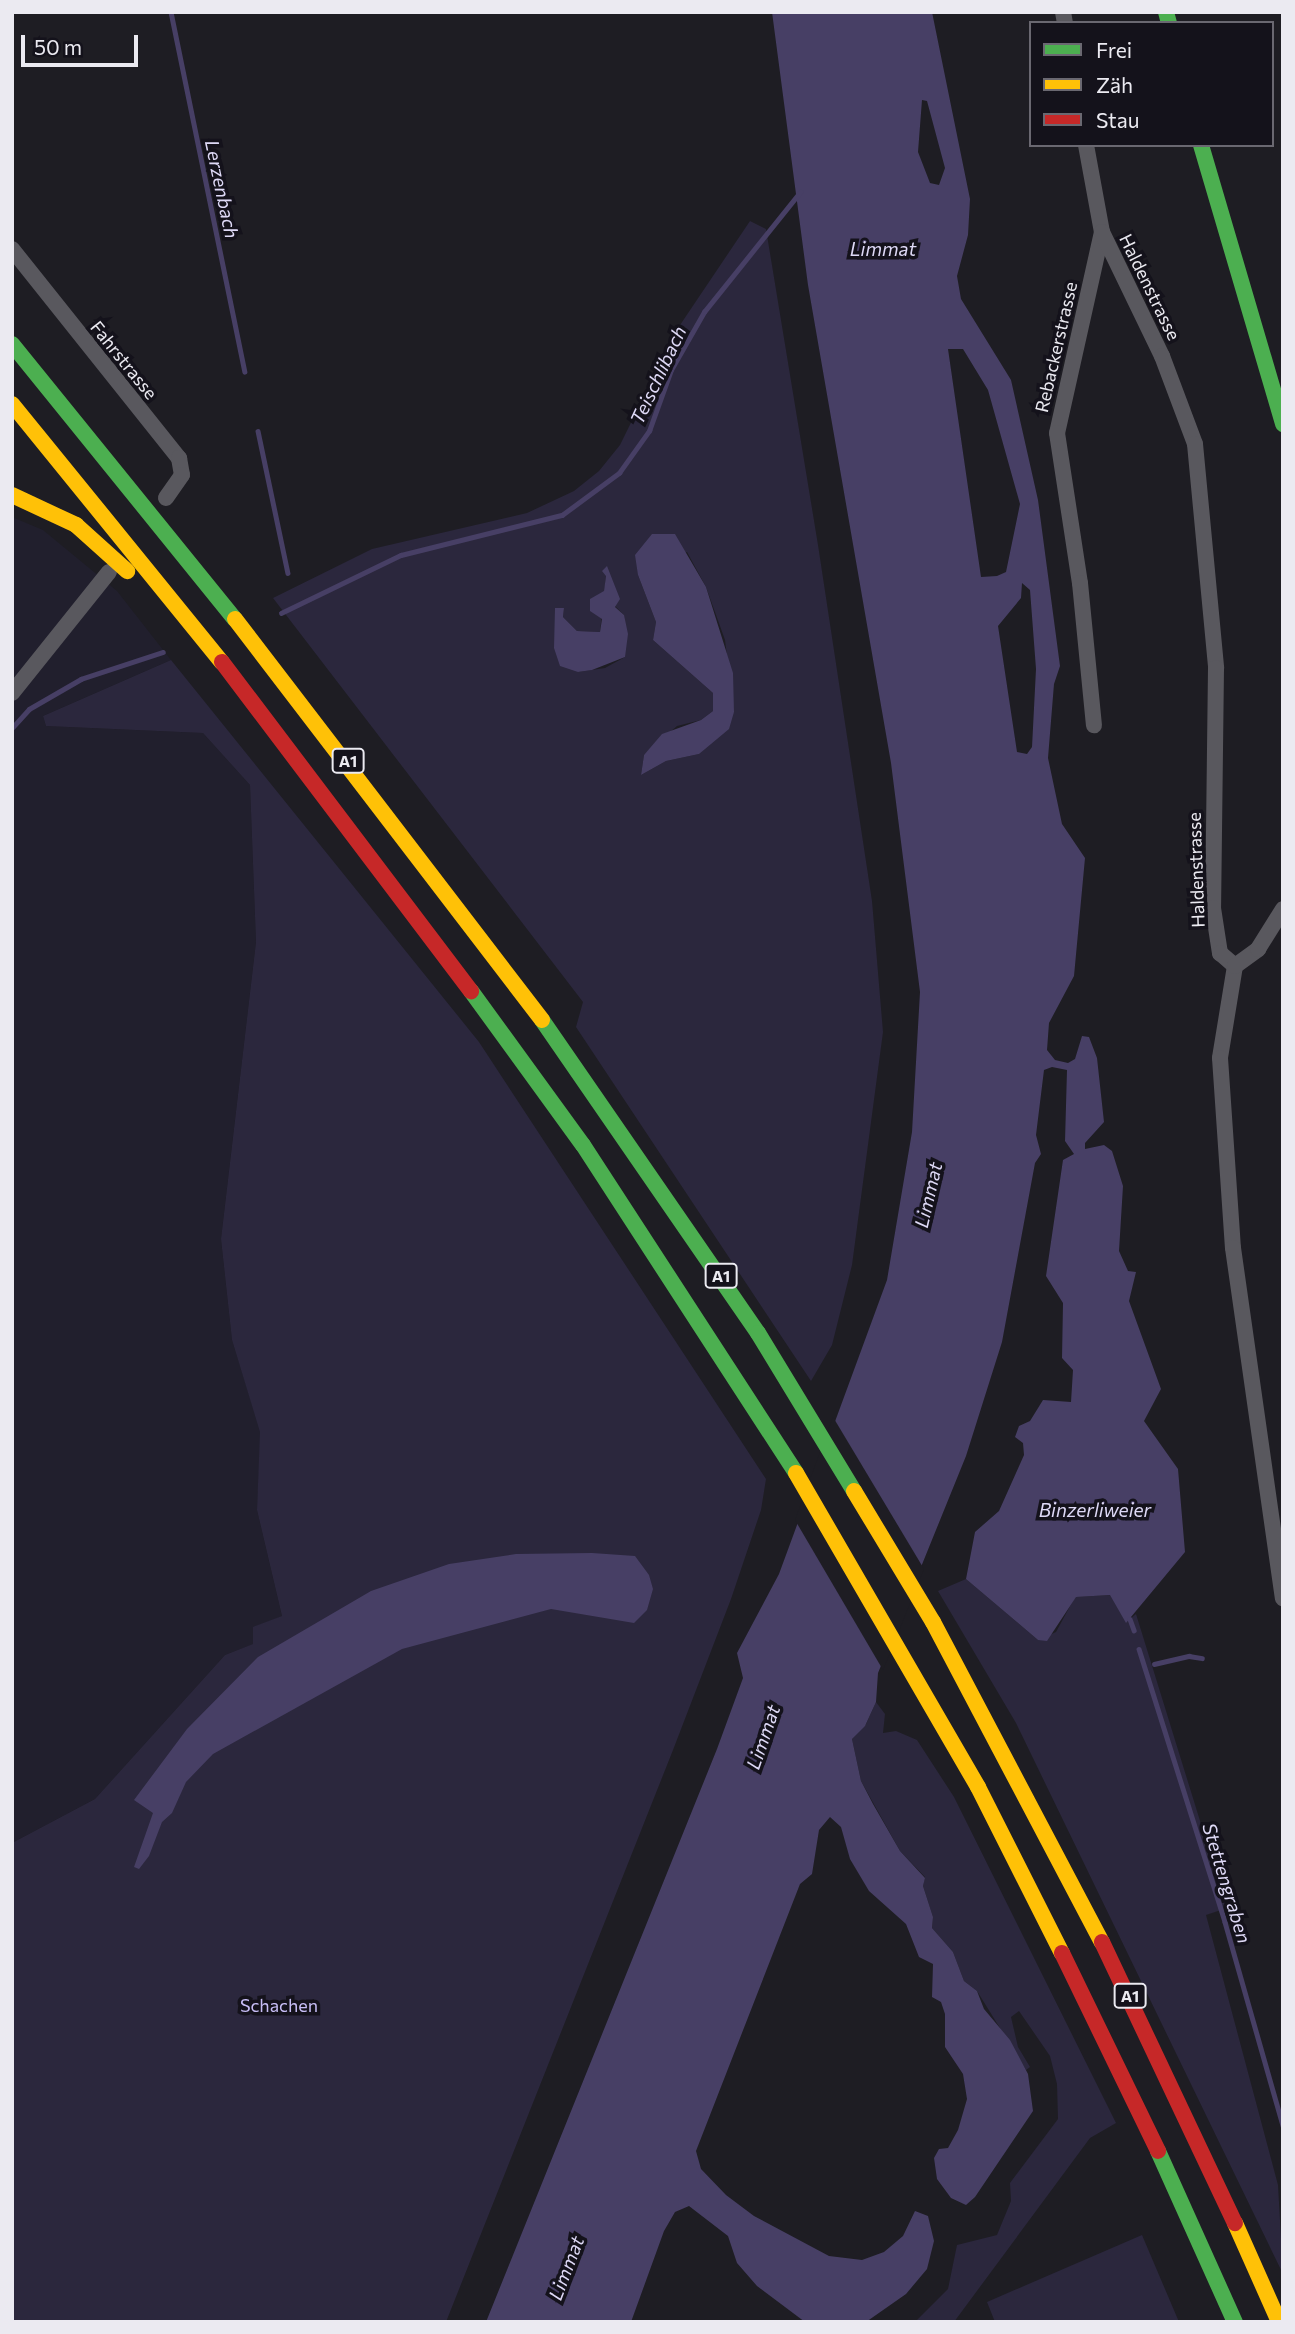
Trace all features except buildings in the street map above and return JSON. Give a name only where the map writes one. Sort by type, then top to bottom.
[{"type":"main road","points":[[1201,147],[1283,424]]},
{"type":"main road","name":"A1","points":[[12,344],[264,654],[489,946],[630,1142],[776,1362],[965,1678],[1129,1993],[1279,2322]]},
{"type":"main road","name":"A1","points":[[12,404],[235,678],[583,1145],[759,1411],[946,1729],[1092,2009],[1235,2322]]},
{"type":"main road","points":[[12,495],[57,512],[111,554],[246,719],[308,778]]},
{"type":"street","name":"Rebackerstrasse","points":[[1086,147],[1102,232],[1057,433],[1080,583],[1094,725]]},
{"type":"street","name":"Haldenstrasse","points":[[1102,232],[1162,356],[1195,444],[1216,668],[1213,908],[1220,953],[1235,966]]},
{"type":"street","name":"Fahrstrasse","points":[[12,249],[179,458],[182,475],[166,498]]},
{"type":"street","points":[[12,693],[109,572]]},
{"type":"street","points":[[1283,909],[1258,950],[1235,966],[1220,1058],[1232,1234],[1283,1598]]},
{"type":"shaded area","points":[[12,517],[43,530],[117,591],[171,660],[43,716],[46,726],[203,733],[250,785],[256,942],[221,1239],[232,1340],[261,1432],[257,1510],[282,1616],[262,1626],[254,1644],[225,1655],[95,1799],[12,1843]]},
{"type":"green space","points":[[750,221],[766,229],[818,545],[872,901],[883,1032],[852,1265],[832,1345],[811,1381],[576,1027],[583,1002],[273,598],[372,549],[527,513],[574,491],[599,471],[620,445],[676,331]],"holes":[[[687,552],[706,587],[725,640],[734,712],[699,754],[666,761],[641,775],[644,755],[677,726],[701,720],[713,711],[713,693],[653,640],[656,622],[638,575]],[[606,576],[615,606],[624,615],[625,657],[605,668],[578,672],[555,627],[556,608],[564,608],[563,617],[577,631],[600,632]]]},
{"type":"green space","name":"Schachen","points":[[171,660],[479,1042],[766,1479],[761,1510],[731,1599],[446,2322],[12,2322],[12,1843],[95,1799],[225,1655],[253,1644],[253,1627],[282,1616],[257,1510],[260,1432],[232,1340],[221,1239],[256,942],[250,785],[203,733],[46,726],[43,716]]},
{"type":"green space","points":[[966,1579],[1038,1640],[1056,1632],[1075,1597],[1111,1595],[1126,1622],[1136,1614],[1227,1908],[1206,1915],[1278,2185],[1283,2274],[1016,1723],[938,1591]]},
{"type":"green space","points":[[876,1702],[885,1714],[883,1733],[896,1731],[917,1740],[954,1797],[1116,2123],[1090,2138],[954,2322],[915,2322],[948,2289],[957,2245],[997,2235],[1011,2201],[1010,2183],[1058,2119],[1057,2084],[1050,2056],[1019,2011],[1011,2017],[1018,2047],[1030,2067],[1026,2070],[977,1991],[964,1981],[953,1952],[932,1928],[933,1917],[923,1886],[925,1877],[900,1851],[861,1781],[852,1739],[866,1724]]},
{"type":"green space","points":[[1142,2235],[1179,2322],[995,2322],[987,2302]]},
{"type":"water","name":"Limmat","points":[[772,12],[932,12],[970,199],[968,235],[957,276],[961,299],[1011,380],[1038,500],[1060,666],[1054,684],[1048,758],[1062,824],[1085,858],[1074,976],[1049,1023],[1047,1050],[1055,1060],[1068,1063],[1075,1059],[1082,1036],[1089,1037],[1097,1058],[1104,1122],[1085,1143],[1085,1149],[1104,1145],[1112,1151],[1123,1186],[1119,1251],[1128,1271],[1136,1272],[1129,1301],[1161,1389],[1144,1421],[1178,1469],[1185,1552],[1126,1623],[1110,1595],[1076,1597],[1047,1641],[1038,1640],[966,1579],[975,1532],[999,1511],[1024,1455],[1023,1443],[1015,1437],[1019,1426],[1030,1421],[1043,1400],[1071,1402],[1073,1370],[1062,1358],[1063,1303],[1046,1276],[1063,1160],[1074,1154],[1065,1141],[1067,1070],[1052,1067],[1044,1070],[1036,1135],[1041,1154],[1035,1163],[1002,1342],[966,1456],[878,1673],[876,1702],[865,1726],[852,1739],[861,1781],[873,1804],[900,1851],[925,1878],[923,1886],[933,1917],[932,1928],[953,1952],[964,1981],[977,1991],[984,2009],[1010,2040],[1028,2074],[1033,2111],[975,2197],[966,2205],[951,2198],[937,2179],[934,2158],[939,2149],[948,2148],[958,2130],[967,2099],[963,2074],[945,2047],[945,2014],[941,2002],[932,1997],[933,1964],[919,1957],[906,1924],[869,1891],[850,1859],[841,1827],[830,1817],[819,1830],[812,1874],[800,1884],[696,2151],[701,2169],[726,2195],[754,2216],[829,2256],[862,2260],[884,2252],[903,2236],[915,2211],[928,2216],[934,2241],[927,2269],[906,2294],[866,2322],[805,2322],[757,2286],[737,2263],[728,2236],[689,2206],[675,2212],[664,2231],[631,2322],[486,2322],[717,1749],[743,1678],[737,1653],[779,1574],[887,1280],[912,1132],[920,992],[891,763],[808,285]],"holes":[[[922,100],[927,101],[945,168],[939,185],[930,183],[918,152]],[[948,349],[963,349],[988,390],[1020,504],[1006,572],[997,576],[981,577]],[[1022,583],[1030,590],[1036,669],[1032,747],[1027,754],[1017,752],[998,626],[1021,598]]]},
{"type":"water","points":[[652,534],[675,534],[706,587],[733,673],[734,712],[729,729],[699,754],[666,761],[641,775],[644,755],[662,734],[701,720],[713,711],[713,693],[653,640],[656,622],[638,575],[635,555]]},
{"type":"water","points":[[607,566],[620,599],[615,607],[624,615],[628,634],[625,657],[592,670],[578,672],[560,666],[554,648],[555,608],[564,608],[563,617],[577,631],[600,632],[602,619],[590,611],[590,599],[604,591],[606,576],[602,571]]},
{"type":"water","points":[[592,1553],[635,1556],[649,1575],[653,1589],[647,1610],[634,1623],[551,1609],[402,1649],[213,1754],[186,1782],[172,1813],[162,1822],[149,1856],[139,1869],[134,1867],[153,1813],[134,1800],[187,1729],[258,1657],[371,1591],[449,1564],[516,1554]]},
{"type":"pier","points":[[833,1417],[924,1569],[883,1670],[795,1520]]},
{"type":"waterway","name":"Lerzenbach","points":[[171,12],[245,371]]},
{"type":"waterway","name":"Teischlibach","points":[[281,613],[401,555],[562,515],[619,473],[649,431],[671,370],[704,312],[800,192]]},
{"type":"waterway","name":"Lerzenbach","points":[[258,431],[288,573]]},
{"type":"waterway","name":"Teischlibach","points":[[12,728],[29,709],[81,679],[163,652]]},
{"type":"waterway","name":"Stettengraben","points":[[1130,1619],[1134,1630]]},
{"type":"waterway","name":"Stettengraben","points":[[1139,1649],[1225,1922],[1283,2126]]},
{"type":"waterway","points":[[1154,1664],[1189,1656],[1202,1658]]},
{"type":"traffic: fast","points":[[1166,12],[1168,21]]},
{"type":"traffic: fast","points":[[1202,147],[1283,424]]},
{"type":"traffic: fast","points":[[12,344],[235,619]]},
{"type":"traffic: fast","points":[[471,991],[583,1145],[796,1473]]},
{"type":"traffic: fast","points":[[542,1020],[758,1333],[854,1491]]},
{"type":"traffic: fast","points":[[1158,2151],[1235,2322]]},
{"type":"traffic: slow","points":[[12,404],[222,662]]},
{"type":"traffic: slow","points":[[12,495],[76,525],[127,571]]},
{"type":"traffic: slow","points":[[235,619],[542,1020]]},
{"type":"traffic: slow","points":[[796,1473],[978,1787],[1062,1953]]},
{"type":"traffic: slow","points":[[854,1491],[933,1622],[1102,1942]]},
{"type":"traffic: slow","points":[[1235,2223],[1279,2322]]},
{"type":"traffic: jam","points":[[222,662],[471,991]]},
{"type":"traffic: jam","points":[[1102,1942],[1235,2223]]},
{"type":"traffic: jam","points":[[1062,1953],[1158,2151]]},
{"type":"water label","name":"Binzerliweier","points":[[1095,1510]]}]
